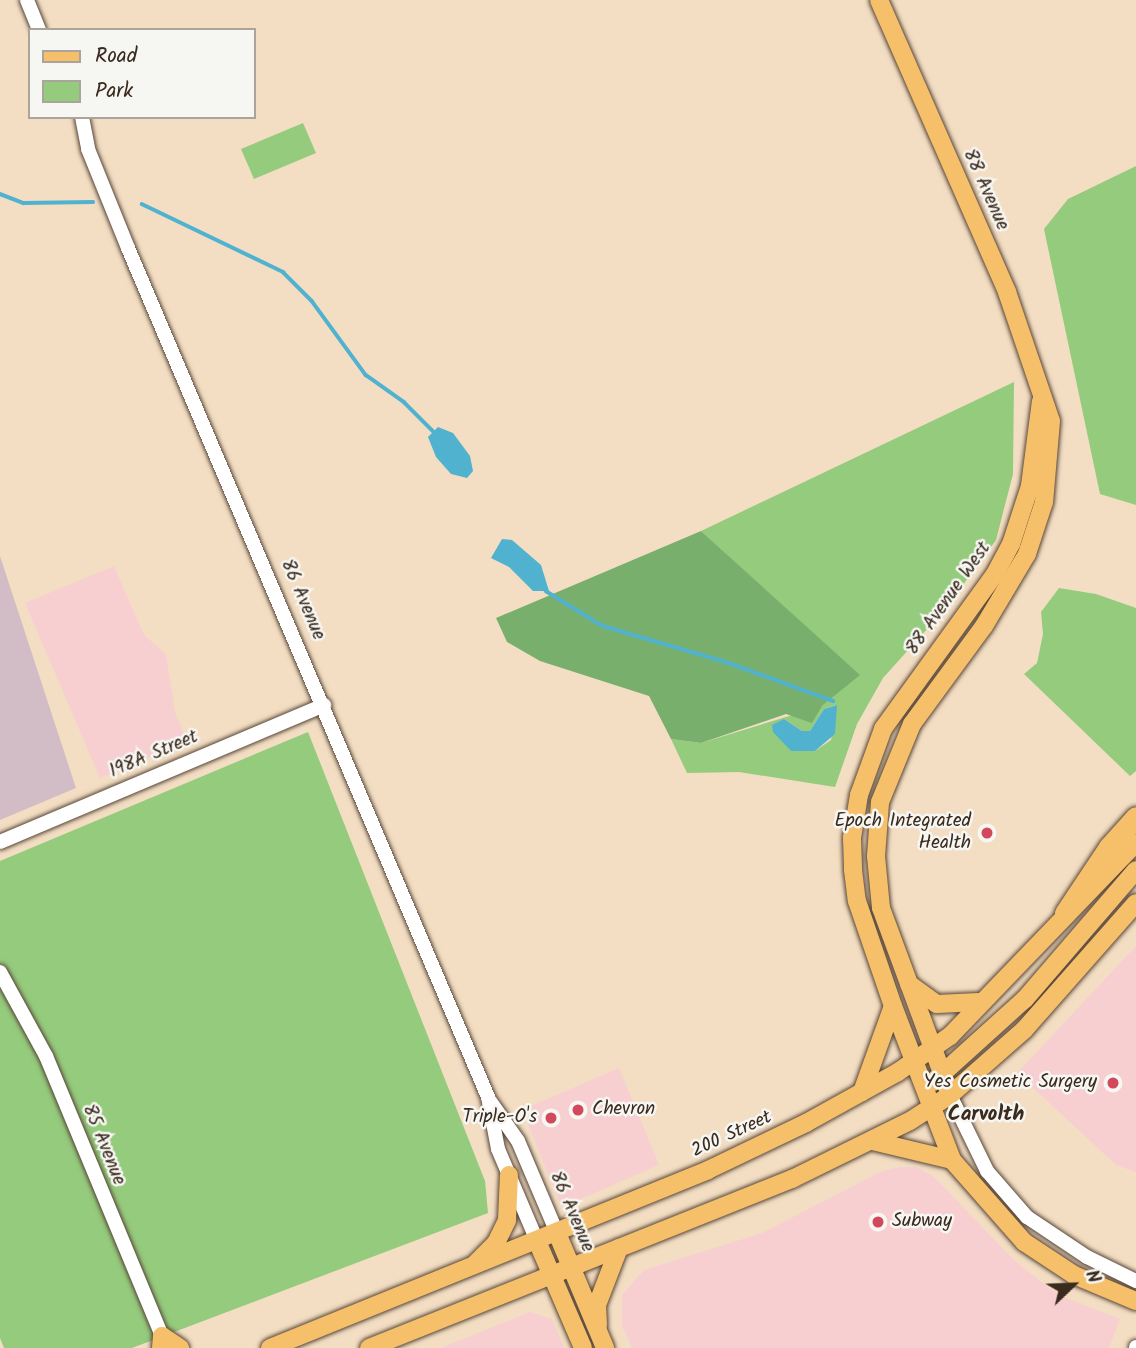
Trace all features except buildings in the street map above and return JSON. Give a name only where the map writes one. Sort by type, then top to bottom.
[{"type":"highway","points":[[1065,913],[1109,847],[1136,817]]},
{"type":"main road","name":"88 Avenue","points":[[879,0],[1007,292],[1041,401]]},
{"type":"main road","name":"88 Avenue West","points":[[950,1095],[931,1050],[881,908],[876,856],[880,802],[912,724],[1007,590],[1037,532],[1051,450],[1051,421],[1041,401]]},
{"type":"main road","name":"88 Avenue West","points":[[1041,401],[1030,486],[1012,544],[967,616],[883,729],[859,795],[852,838],[857,901],[892,1006],[952,1160],[1024,1242],[1074,1275],[1136,1301]]},
{"type":"main road","name":"200 Street","points":[[270,1348],[471,1269],[708,1170],[862,1092],[914,1062],[931,1050],[1136,843]]},
{"type":"main road","points":[[923,1090],[943,1075],[1025,999],[1136,870]]},
{"type":"main road","points":[[369,1348],[619,1248],[873,1141],[930,1108],[950,1095],[1024,1030],[1136,903]]},
{"type":"main road","points":[[909,984],[937,1004],[979,1002]]},
{"type":"main road","points":[[862,1092],[892,1006]]},
{"type":"main road","points":[[873,1141],[952,1160]]},
{"type":"main road","points":[[471,1269],[496,1242],[507,1220],[509,1175]]},
{"type":"main road","name":"86 Avenue","points":[[557,1233],[602,1340]]},
{"type":"main road","name":"86 Avenue","points":[[537,1241],[583,1348]]},
{"type":"main road","points":[[602,1340],[597,1306],[619,1248]]},
{"type":"main road","points":[[161,1342],[180,1348]]},
{"type":"street","points":[[27,0],[38,28]]},
{"type":"street","name":"86 Avenue","points":[[82,119],[88,149],[103,188],[488,1097],[518,1141],[557,1233]]},
{"type":"street","name":"198A Street","points":[[0,842],[324,705]]},
{"type":"street","name":"85 Avenue","points":[[0,972],[46,1056],[161,1342]]},
{"type":"street","name":"88 Avenue West","points":[[950,1095],[988,1171],[1027,1217],[1087,1257],[1136,1281]]},
{"type":"street","name":"86 Avenue","points":[[488,1097],[498,1149],[537,1241]]},
{"type":"shaded area","points":[[0,556],[76,788],[0,820]]},
{"type":"shaded area","points":[[114,566],[144,635],[166,654],[175,712],[187,741],[100,778],[25,603]]},
{"type":"shaded area","points":[[1136,946],[1136,1172],[1116,1165],[1017,1073]]},
{"type":"shaded area","points":[[619,1068],[659,1165],[567,1205],[559,1201],[522,1110]]},
{"type":"shaded area","points":[[917,1167],[934,1177],[1016,1262],[1058,1295],[1120,1319],[1109,1348],[632,1348],[622,1325],[622,1295],[644,1270],[762,1233],[882,1171]]},
{"type":"shaded area","points":[[530,1312],[552,1319],[564,1348],[441,1348]]},
{"type":"green space","points":[[303,123],[316,153],[254,179],[241,149]]},
{"type":"green space","points":[[1136,166],[1136,505],[1100,494],[1044,229],[1068,199]]},
{"type":"green space","points":[[1014,382],[1013,474],[996,540],[946,608],[883,678],[857,724],[835,787],[739,772],[687,773],[671,739],[701,743],[822,706],[859,675],[701,531]],"holes":[[[836,705],[831,740],[815,751],[791,751],[784,719],[802,731],[810,731],[824,709]]]},
{"type":"green space","points":[[701,531],[860,675],[822,706],[812,723],[786,714],[701,743],[671,739],[649,696],[540,661],[507,642],[496,618]]},
{"type":"green space","points":[[1059,588],[1096,594],[1136,608],[1136,771],[1130,776],[1024,674],[1037,663],[1043,634],[1041,612]]},
{"type":"green space","points":[[308,732],[485,1181],[488,1213],[132,1348],[4,1348],[0,1338],[0,861]]},
{"type":"water","points":[[438,427],[453,433],[470,456],[473,471],[467,478],[451,474],[436,457],[428,437]]},
{"type":"water","points":[[502,539],[512,540],[541,565],[549,591],[533,591],[509,567],[491,558]]},
{"type":"water","points":[[837,705],[835,734],[815,751],[791,751],[773,732],[772,725],[784,719],[802,731],[810,731],[824,709]]},
{"type":"waterway","points":[[0,194],[23,203],[93,202]]},
{"type":"waterway","points":[[142,204],[283,272],[312,301],[366,375],[404,402],[435,433]]},
{"type":"waterway","points":[[546,591],[603,626],[726,662],[833,701]]},
{"type":"place","name":"Epoch Integrated Health","points":[[987,833]]},
{"type":"place","name":"Yes Cosmetic Surgery","points":[[1113,1083]]},
{"type":"place","name":"Chevron","points":[[578,1110]]},
{"type":"place","name":"Triple-O's","points":[[551,1118]]},
{"type":"place","name":"Subway","points":[[878,1222]]},
{"type":"district","name":"Carvolth","points":[[986,1115]]}]
